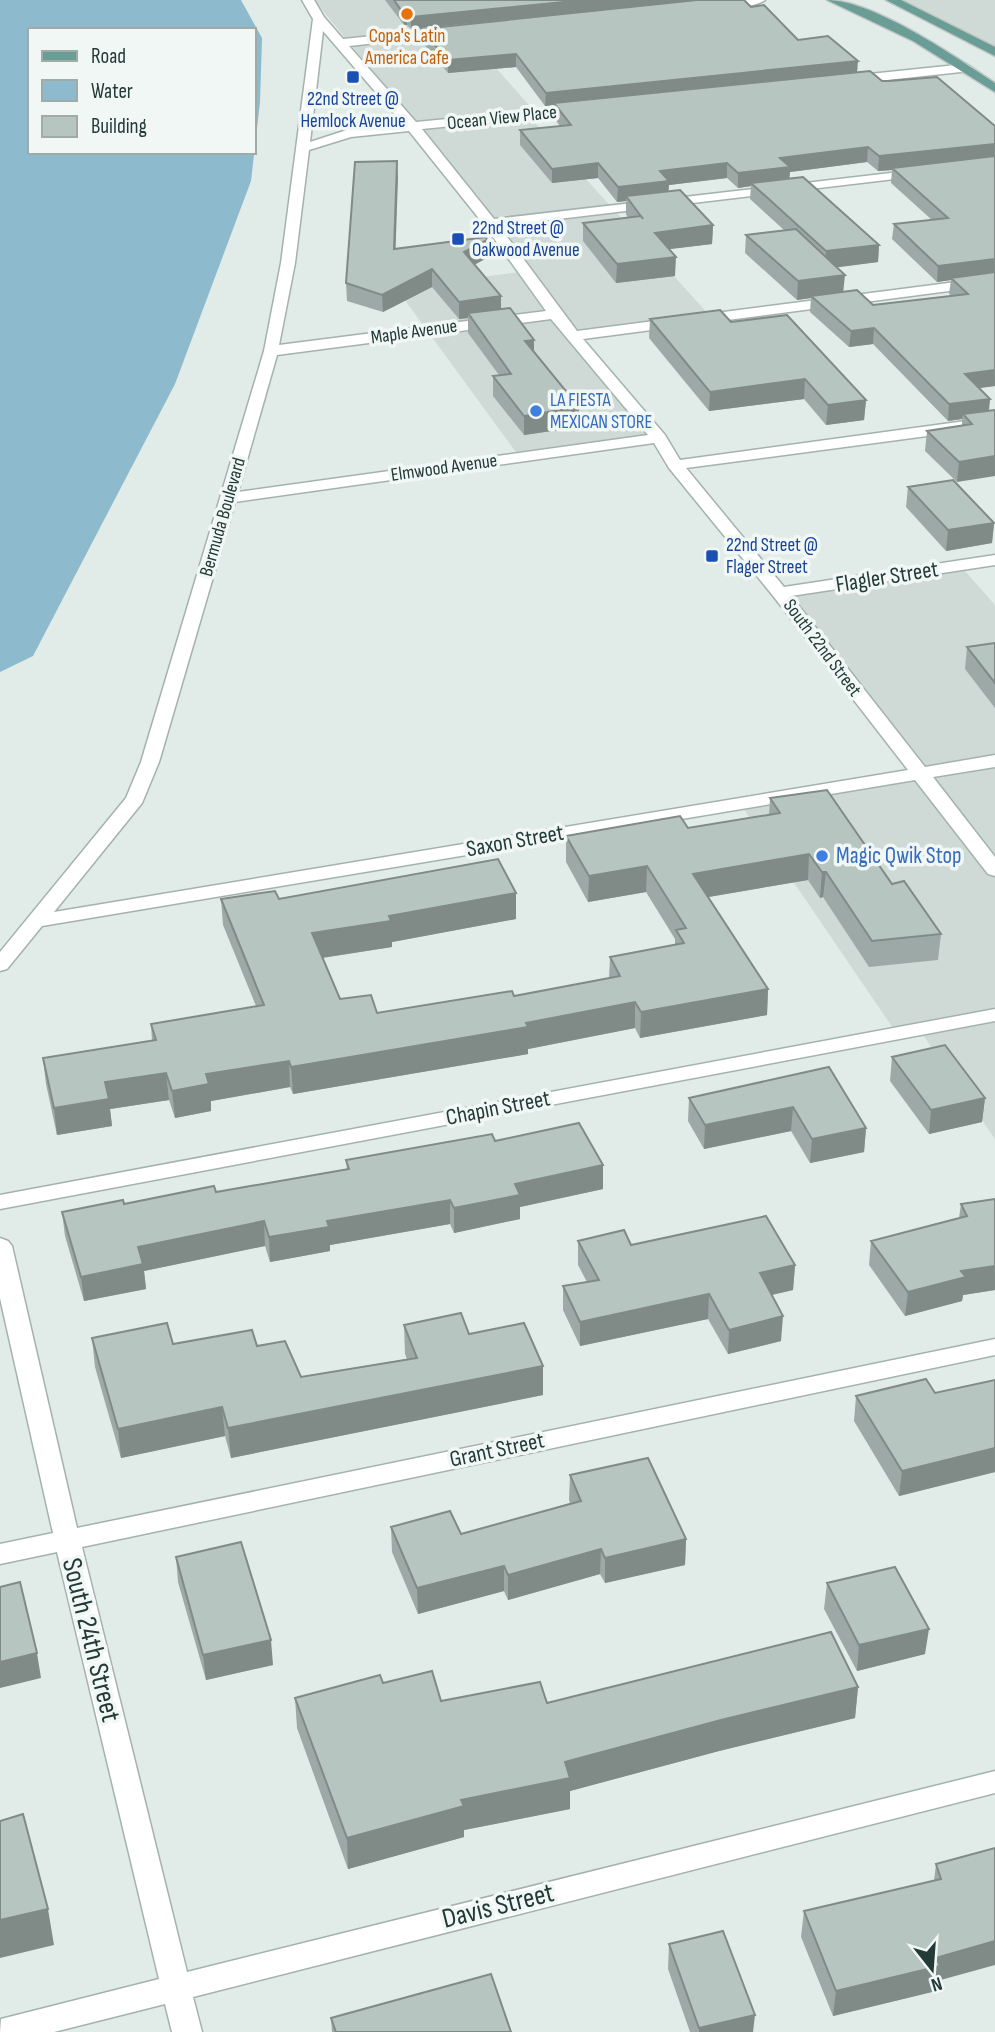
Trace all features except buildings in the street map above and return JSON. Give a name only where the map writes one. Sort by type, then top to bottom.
[{"type":"main road","points":[[833,0],[917,38],[995,88]]},
{"type":"main road","points":[[892,0],[995,52]]},
{"type":"street","name":"South 22nd Street","points":[[308,0],[319,19],[413,127],[490,223],[573,336],[659,439],[675,465],[780,593],[917,773],[995,870]]},
{"type":"street","points":[[704,6],[759,0]]},
{"type":"street","name":"Bermuda Boulevard","points":[[0,965],[135,799],[150,762],[271,351],[288,263],[319,19]]},
{"type":"street","points":[[340,43],[459,30]]},
{"type":"street","points":[[840,82],[966,68]]},
{"type":"street","name":"Ocean View Place","points":[[303,148],[350,133],[592,108]]},
{"type":"street","points":[[490,223],[940,170]]},
{"type":"street","points":[[573,336],[995,281]]},
{"type":"street","name":"Maple Avenue","points":[[271,351],[556,314]]},
{"type":"street","points":[[675,465],[995,422]]},
{"type":"street","name":"Elmwood Avenue","points":[[229,498],[659,439]]},
{"type":"street","name":"Flagler Street","points":[[780,593],[995,561]]},
{"type":"street","name":"Saxon Street","points":[[36,922],[995,761]]},
{"type":"street","name":"Chapin Street","points":[[0,1202],[995,1015]]},
{"type":"street","name":"South 24th Street","points":[[0,1246],[67,1540],[187,2032]]},
{"type":"street","name":"Grant Street","points":[[0,1554],[995,1347]]},
{"type":"street","name":"Davis Street","points":[[1,2032],[995,1782]]},
{"type":"shaded area","points":[[314,0],[436,0],[535,112],[527,114],[711,317],[580,335],[662,438],[521,459],[396,288],[527,271],[417,125]]},
{"type":"shaded area","points":[[896,0],[995,0],[995,51]]},
{"type":"shaded area","points":[[958,563],[995,605],[995,1016],[897,1034],[741,805],[916,775],[776,589]]},
{"type":"shaded area","points":[[995,1021],[995,1139],[923,1035]]},
{"type":"water","points":[[0,0],[241,0],[262,38],[256,137],[256,28],[28,28],[28,154],[254,154],[251,181],[175,384],[33,656],[0,672]]},
{"type":"place","name":"Copa's Latin America Cafe","points":[[407,14]]},
{"type":"place","name":"22nd Street @ Hemlock Avenue","points":[[353,77]]},
{"type":"place","name":"22nd Street @ Oakwood Avenue","points":[[458,239]]},
{"type":"place","name":"LA FIESTA MEXICAN STORE","points":[[536,411]]},
{"type":"place","name":"22nd Street @ Flager Street","points":[[712,556]]},
{"type":"place","name":"Magic Qwik Stop","points":[[822,856]]}]
